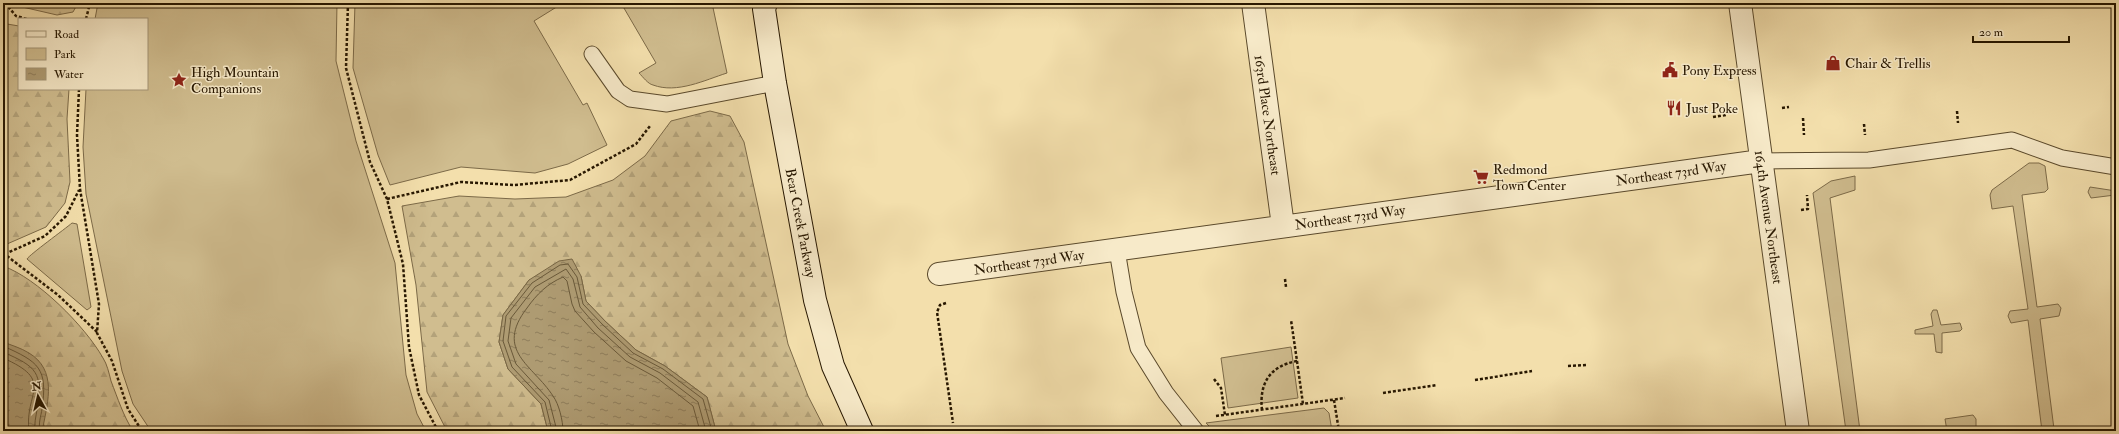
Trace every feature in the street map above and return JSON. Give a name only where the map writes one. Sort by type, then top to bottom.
[{"type":"street","name":"163rd Place Northeast","points":[[1253,3],[1283,226]]},
{"type":"street","name":"164th Avenue Northeast","points":[[1740,3],[1798,431]]},
{"type":"street","name":"Bear Creek Parkway","points":[[763,5],[775,83],[815,300],[833,366],[862,431]]},
{"type":"street","name":"Northeast 73rd Way","points":[[939,274],[1761,161]]},
{"type":"lane","points":[[592,54],[618,90],[630,99],[667,104],[775,83]]},
{"type":"lane","points":[[1761,161],[1869,160],[2012,140],[2062,158],[2116,167]]},
{"type":"lane","points":[[1116,250],[1124,292],[1138,348],[1166,393],[1196,431]]},
{"type":"path","points":[[5,3],[16,16],[23,18]]},
{"type":"path","points":[[86,18],[90,3]]},
{"type":"path","points":[[348,3],[346,68],[370,162],[387,199],[403,264],[409,347],[419,395],[438,431]]},
{"type":"path","points":[[79,90],[77,135],[80,189],[99,304],[98,333]]},
{"type":"path","points":[[387,199],[461,182],[514,185],[570,180],[636,144],[667,104]]},
{"type":"path","points":[[1713,117],[1732,115]]},
{"type":"path","points":[[1803,118],[1804,135]]},
{"type":"path","points":[[80,189],[66,216],[45,236],[4,253],[58,295],[98,333],[112,361],[128,409],[142,431]]},
{"type":"path","points":[[1801,210],[1808,209],[1807,195]]},
{"type":"path","points":[[1285,279],[1286,287]]},
{"type":"path","points":[[949,301],[940,305],[936,312],[953,423]]},
{"type":"path","points":[[1291,320],[1303,404]]},
{"type":"path","points":[[1262,410],[1263,389],[1270,375],[1281,366],[1297,361]]},
{"type":"path","points":[[1568,366],[1586,365]]},
{"type":"path","points":[[1475,380],[1532,372]]},
{"type":"path","points":[[1214,379],[1221,388],[1225,415]]},
{"type":"path","points":[[1383,392],[1438,385]]},
{"type":"path","points":[[1210,417],[1345,398]]},
{"type":"path","points":[[1334,400],[1338,431]]},
{"type":"green space","points":[[16,3],[78,3],[73,12],[57,15],[18,6]]},
{"type":"green space","points":[[98,3],[337,3],[336,61],[356,141],[395,263],[406,375],[417,414],[426,431],[151,431],[133,404],[122,371],[86,194],[83,147],[86,90],[148,90],[148,18],[95,18]]},
{"type":"green space","points":[[355,3],[563,3],[534,21],[583,105],[587,103],[607,145],[568,164],[535,173],[461,167],[390,185],[378,155],[353,68]]},
{"type":"green space","points":[[621,3],[712,3],[727,73],[681,87],[662,87],[649,83],[639,73],[656,63]]},
{"type":"green space","points":[[7,24],[18,26],[18,90],[69,90],[67,119],[70,182],[65,203],[46,227],[7,244],[3,243],[3,28]]},
{"type":"green space","points":[[710,111],[730,116],[744,142],[788,344],[808,396],[826,431],[716,431],[707,397],[665,366],[636,350],[605,321],[586,301],[581,276],[529,280],[503,315],[499,342],[508,369],[541,404],[548,431],[447,431],[427,392],[416,285],[402,206],[459,196],[515,199],[566,197],[613,180],[645,156],[671,121]]},
{"type":"green space","points":[[2029,163],[2039,163],[2045,166],[2048,189],[2045,192],[2022,195],[2037,307],[2058,304],[2061,308],[2059,316],[2040,319],[2054,429],[2073,427],[2079,431],[2042,431],[2028,320],[2011,323],[2008,316],[2010,311],[2028,309],[2013,206],[1992,209],[1990,195],[1992,190]]},
{"type":"green space","points":[[1855,176],[1855,190],[1830,198],[1860,431],[1846,431],[1813,193],[1831,181]]},
{"type":"green space","points":[[2090,187],[2116,191],[2116,198],[2115,195],[2091,198],[2088,192]]},
{"type":"green space","points":[[72,223],[77,224],[91,307],[87,310],[27,259]]},
{"type":"green space","points":[[3,266],[16,272],[45,292],[59,304],[85,332],[104,360],[121,407],[133,431],[45,431],[30,354],[3,342]]},
{"type":"green space","points":[[1933,310],[1937,310],[1941,325],[1960,323],[1962,329],[1960,331],[1942,333],[1942,353],[1936,352],[1934,334],[1915,334],[1915,330],[1933,326],[1931,314]]},
{"type":"green space","points":[[1291,347],[1298,398],[1228,408],[1221,358]]},
{"type":"green space","points":[[1324,408],[1329,413],[1332,431],[1214,431],[1206,423]]},
{"type":"green space","points":[[1973,415],[1976,419],[1976,431],[1947,431],[1945,419]]},
{"type":"water","points":[[572,259],[581,276],[586,301],[636,350],[665,366],[707,397],[716,431],[548,431],[541,404],[508,369],[499,342],[503,315],[529,280],[559,261]]},
{"type":"water","points":[[3,342],[29,353],[38,360],[44,368],[48,387],[47,407],[43,427],[45,431],[3,431]]},
{"type":"place","name":"Chair & Trellis","points":[[1833,63]]},
{"type":"place","name":"Pony Express","points":[[1670,70]]},
{"type":"place","name":"High Mountain Companions","points":[[179,80]]},
{"type":"place","name":"Just Poke","points":[[1674,108]]},
{"type":"place","name":"Redmond Town Center","points":[[1481,177]]}]
